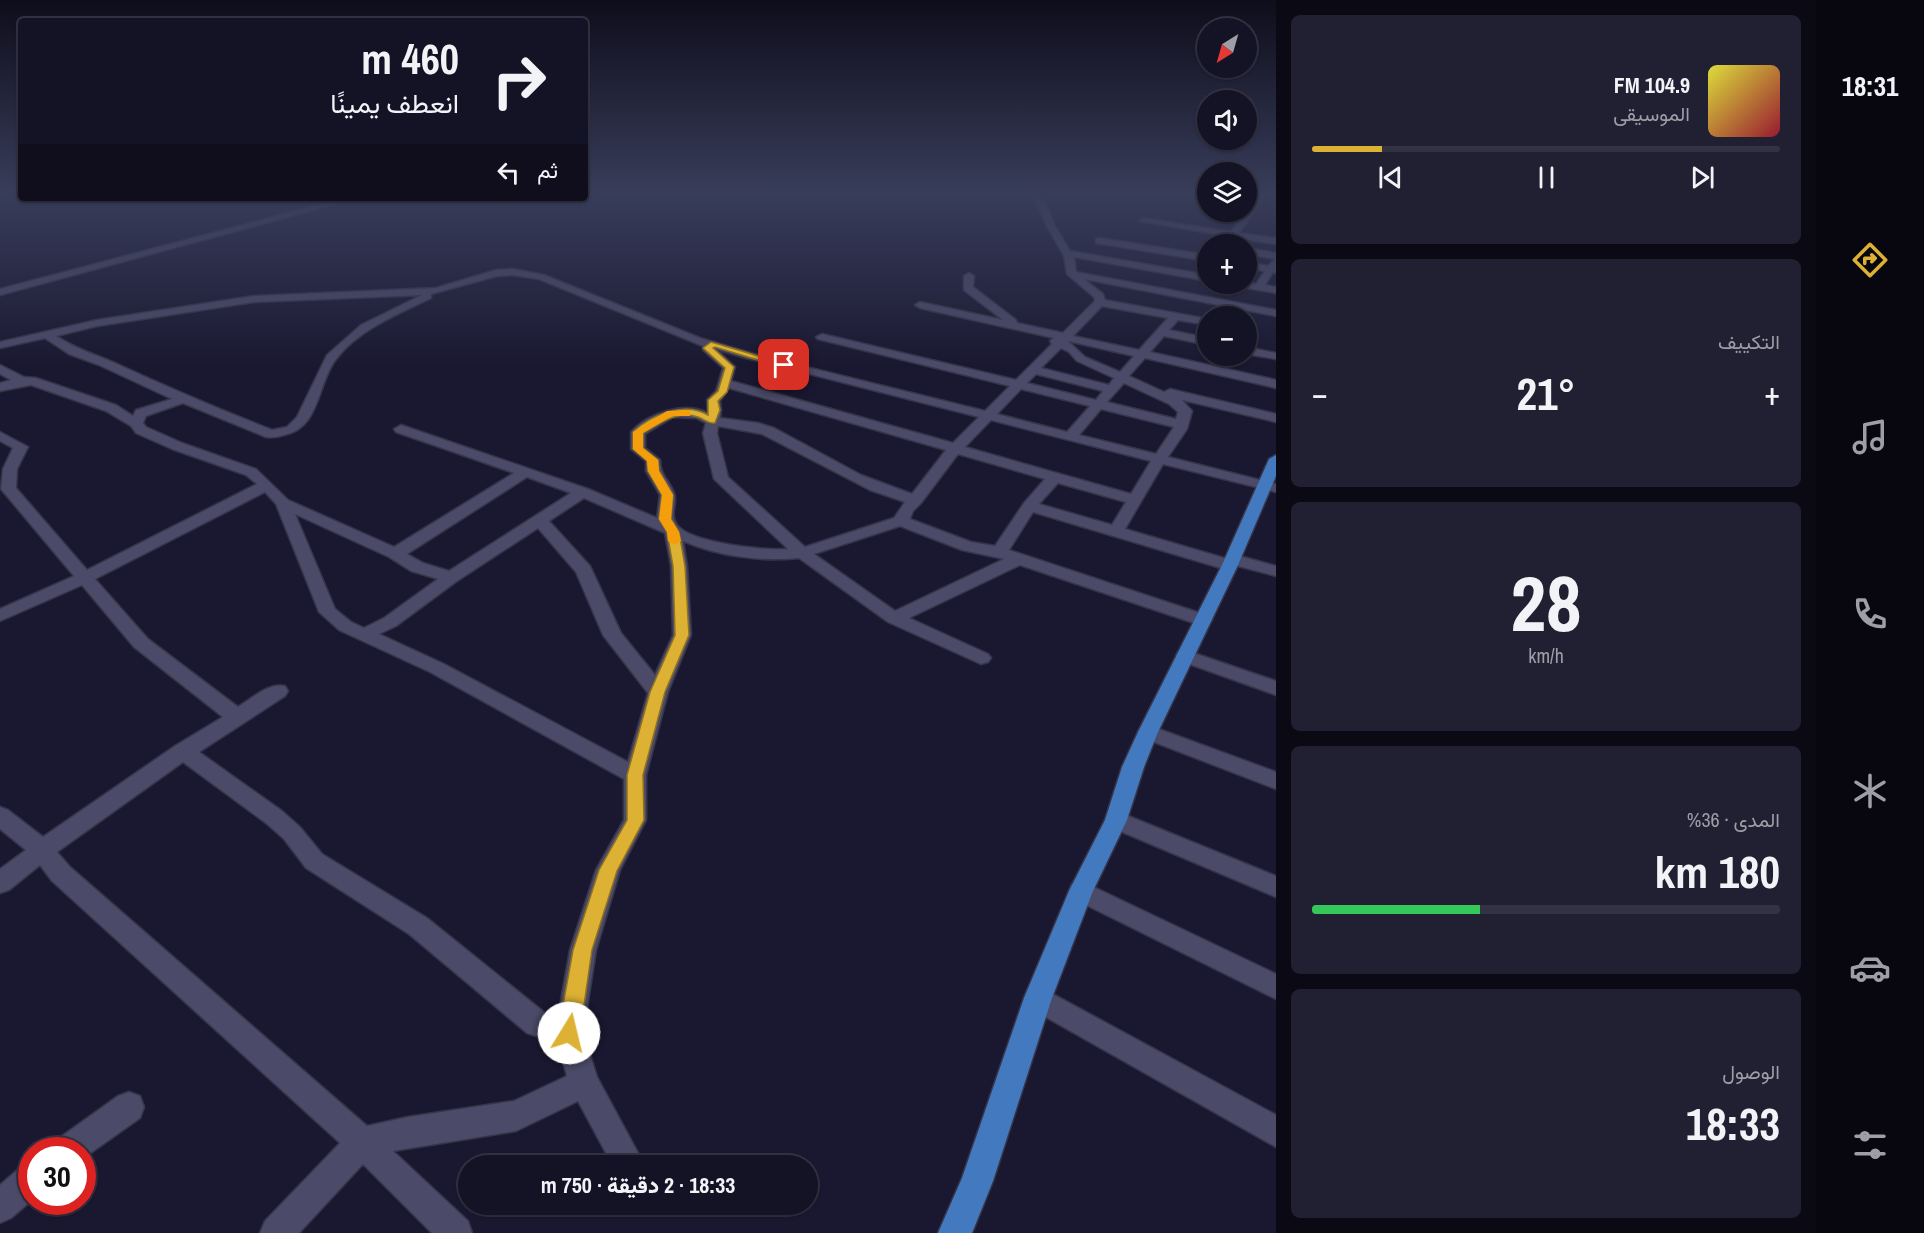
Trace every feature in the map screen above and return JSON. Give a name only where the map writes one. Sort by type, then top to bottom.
[{"type":"main road","points":[[955,1233],[977,1181],[1038,998],[1081,891],[1116,820],[1133,766],[1148,732],[1271,486],[1276,459]]},
{"type":"street","points":[[0,292],[160,250]]},
{"type":"street","points":[[1066,250],[1072,274],[1099,296],[1100,302]]},
{"type":"street","points":[[1121,262],[1134,250]]},
{"type":"street","points":[[1153,250],[1197,256]]},
{"type":"street","points":[[1068,253],[1197,276]]},
{"type":"street","points":[[1257,253],[1276,256]]},
{"type":"street","points":[[1257,266],[1274,267]]},
{"type":"street","points":[[1274,267],[1259,287],[1276,290]]},
{"type":"street","points":[[48,335],[73,352],[103,362],[183,399],[271,434],[291,430],[303,419],[331,357],[365,327],[436,291],[496,273],[513,272],[541,277],[696,340],[801,370],[1271,486]]},
{"type":"street","points":[[1072,274],[1189,296],[1223,306]]},
{"type":"street","points":[[969,276],[968,288],[1020,328]]},
{"type":"street","points":[[1189,296],[1197,286]]},
{"type":"street","points":[[0,345],[97,323],[254,299],[436,291]]},
{"type":"street","points":[[1100,302],[1197,320]]},
{"type":"street","points":[[901,521],[906,509],[916,500],[956,448],[986,415],[1100,302]]},
{"type":"street","points":[[920,305],[1063,340],[1276,384]]},
{"type":"street","points":[[1257,312],[1276,312]]},
{"type":"street","points":[[1070,437],[1175,316]]},
{"type":"street","points":[[1162,332],[1197,340]]},
{"type":"street","points":[[822,337],[1180,424]]},
{"type":"street","points":[[1063,340],[1081,359],[1116,382]]},
{"type":"street","points":[[714,344],[707,348],[729,367],[722,392],[713,400],[710,433],[721,479],[801,553],[894,618],[981,658]]},
{"type":"street","points":[[1257,352],[1276,356]]},
{"type":"street","points":[[0,369],[22,381]]},
{"type":"street","points":[[1033,370],[1136,385],[1177,398],[1276,418]]},
{"type":"street","points":[[0,387],[22,381],[32,381],[111,408],[136,423],[141,430],[177,446],[251,472],[267,484],[283,503],[328,612],[345,626],[437,668],[635,775]]},
{"type":"street","points":[[723,382],[1135,500]]},
{"type":"street","points":[[1115,533],[1159,459],[1180,429],[1185,411],[1177,398]]},
{"type":"street","points":[[136,423],[141,413],[183,399]]},
{"type":"street","points":[[624,1155],[584,1083],[569,1033],[582,950],[608,870],[635,820],[635,775],[658,692],[682,635],[679,566],[673,532],[665,519],[668,495],[653,471],[653,460],[638,449],[638,432],[670,413],[713,416],[769,431],[890,495],[916,500]]},
{"type":"street","points":[[401,429],[583,492],[713,548],[781,555],[801,553],[901,521],[968,547],[999,553],[1203,620]]},
{"type":"street","points":[[0,436],[21,447],[8,461],[8,489],[141,643],[237,717]]},
{"type":"street","points":[[395,554],[524,473]]},
{"type":"street","points":[[999,553],[1029,506],[1055,477]]},
{"type":"street","points":[[0,616],[86,577],[267,484]]},
{"type":"street","points":[[365,634],[390,622],[451,577],[583,492]]},
{"type":"street","points":[[283,503],[395,554],[417,567],[451,577]]},
{"type":"street","points":[[1029,506],[1115,533],[1276,571]]},
{"type":"street","points":[[539,520],[584,570],[612,635],[658,692]]},
{"type":"street","points":[[894,618],[1018,559]]},
{"type":"street","points":[[1185,656],[1276,688]]},
{"type":"street","points":[[0,884],[42,850],[183,751],[278,691]]},
{"type":"street","points":[[1148,732],[1276,781]]},
{"type":"street","points":[[183,751],[274,817],[292,833],[314,861],[417,926],[537,1024],[569,1033]]},
{"type":"street","points":[[0,816],[42,850],[61,874],[362,1142],[456,1233]]},
{"type":"street","points":[[1116,820],[1276,887]]},
{"type":"street","points":[[1081,891],[1276,987]]},
{"type":"street","points":[[1038,998],[1276,1132]]},
{"type":"street","points":[[277,1233],[362,1142],[408,1132],[516,1116],[584,1083]]},
{"type":"street","points":[[87,1137],[129,1107]]},
{"type":"street","points":[[0,1207],[18,1191]]},
{"type":"slow traffic","points":[[675,541],[673,532],[665,519],[668,495],[653,471],[653,460],[638,449],[638,432],[670,413],[687,413]]},
{"type":"route","points":[[569,1033],[582,950],[608,870],[635,820],[635,775],[658,692],[682,635],[679,566],[673,532],[665,519],[668,495],[653,471],[653,460],[638,449],[638,432],[670,413],[699,414],[712,421],[715,410],[713,400],[722,392],[729,367],[707,348],[714,344],[784,365]]}]
